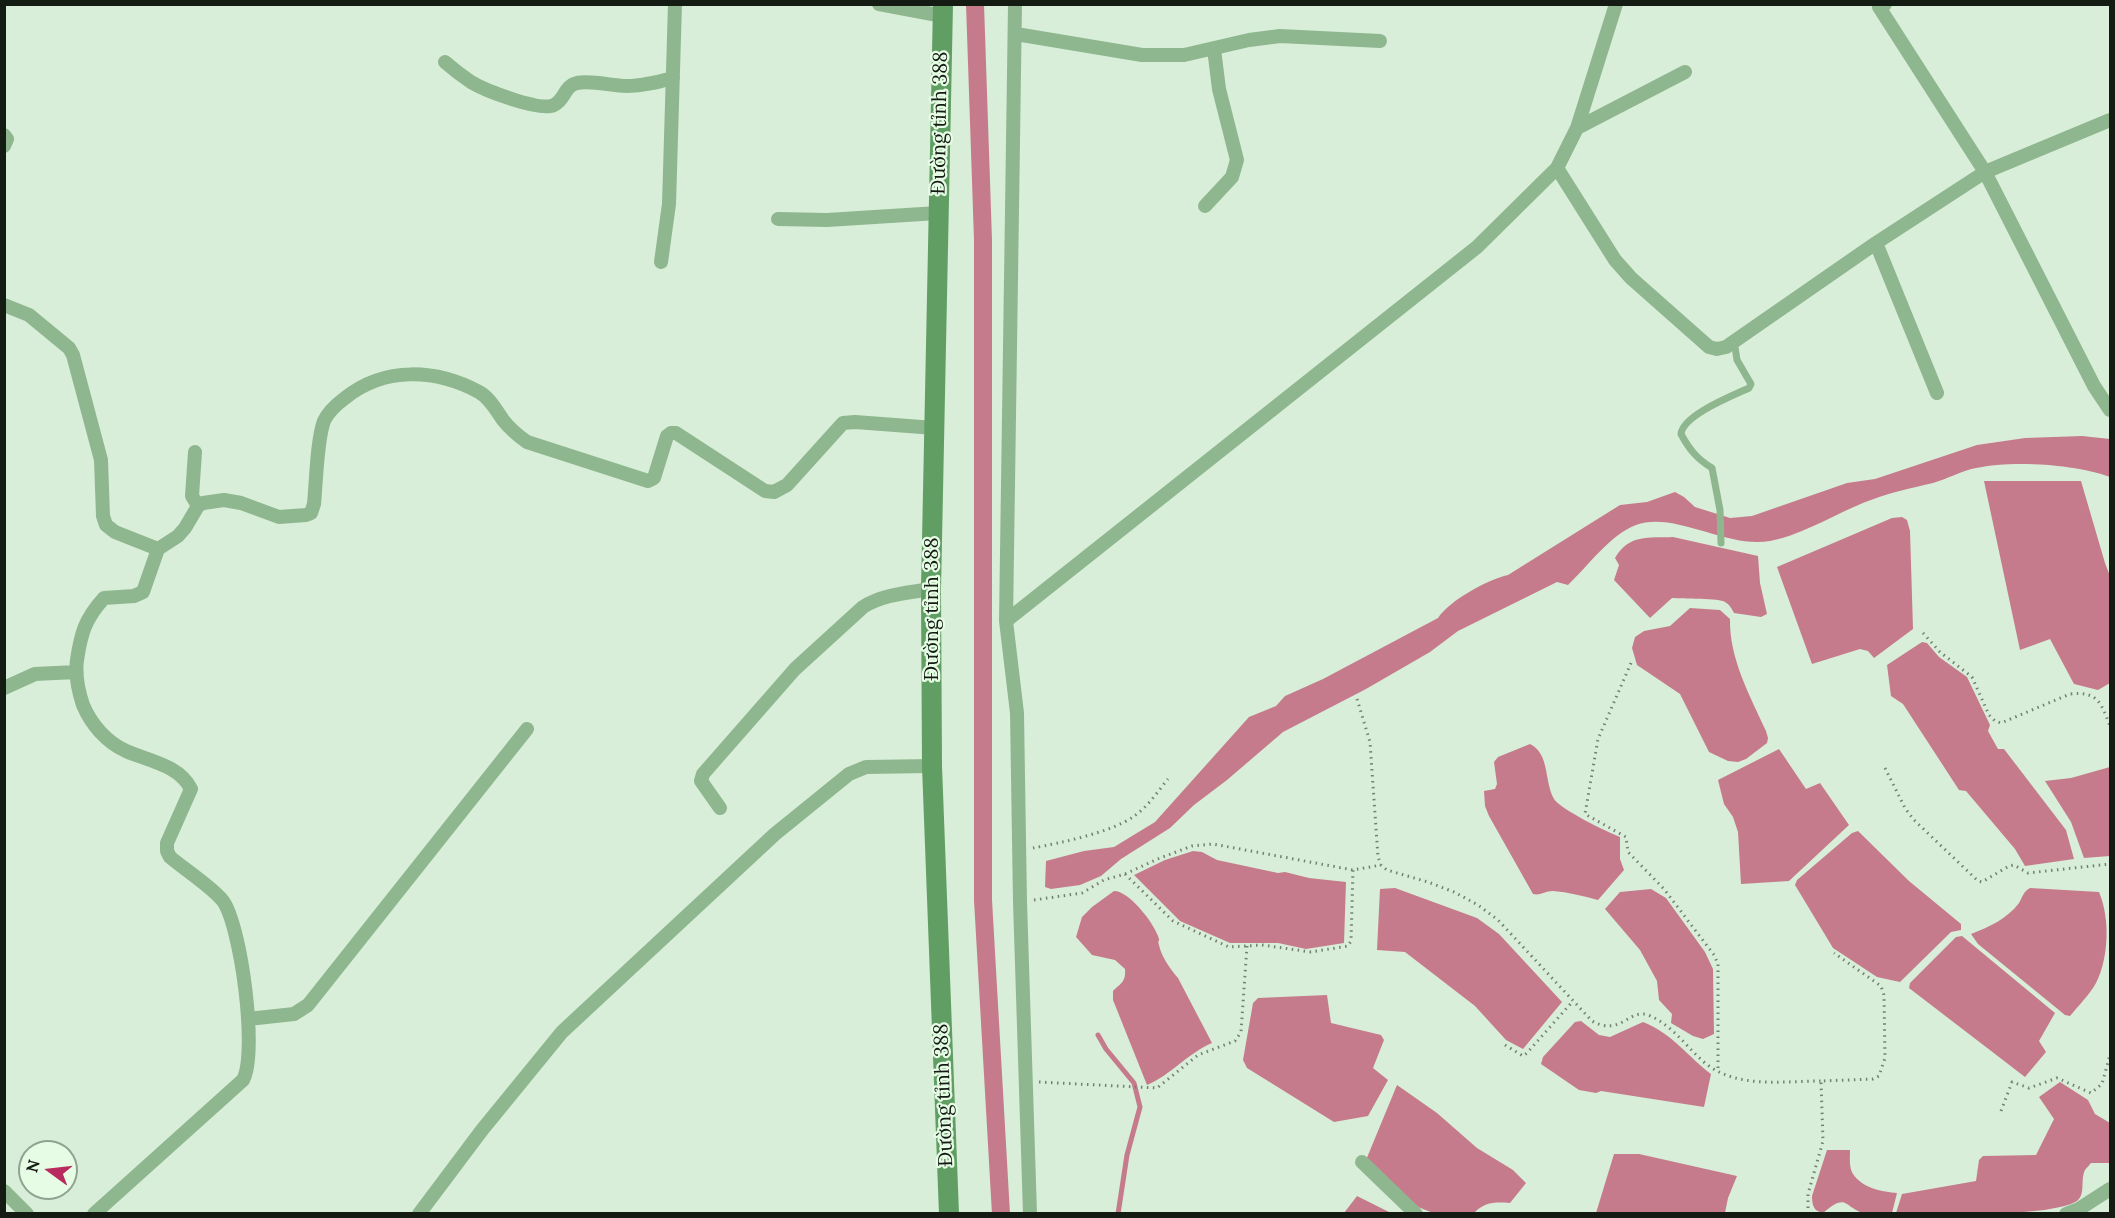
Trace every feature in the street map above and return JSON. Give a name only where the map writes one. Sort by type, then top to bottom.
[{"type":"main road","name":"Đường tỉnh 388","points":[[943,10],[931,589],[932,766],[949,1214]]},
{"type":"street","points":[[661,262],[669,204],[675,4]]},
{"type":"street","points":[[879,4],[943,10]]},
{"type":"street","points":[[1015,4],[1006,621],[1017,713],[1020,902],[1030,1214]]},
{"type":"street","points":[[1006,621],[1477,247],[1557,168],[1577,128],[1616,4]]},
{"type":"street","points":[[1881,5],[1985,172],[2094,386],[2110,410]]},
{"type":"street","points":[[1016,34],[1142,55],[1184,55],[1249,40],[1280,36],[1380,41]]},
{"type":"street","points":[[1205,206],[1232,177],[1237,160],[1219,89],[1214,49]]},
{"type":"street","points":[[445,62],[468,81],[483,89],[522,102],[546,106],[558,102],[566,89],[575,84],[629,86],[673,78]]},
{"type":"street","points":[[1577,128],[1685,72]]},
{"type":"street","points":[[1557,168],[1615,260],[1631,278],[1709,347],[1717,349],[1726,347],[1876,243],[1985,172],[2110,120]]},
{"type":"street","points":[[4,135],[7,139],[4,146]]},
{"type":"street","points":[[778,219],[827,220],[938,213]]},
{"type":"street","points":[[1876,243],[1936,393]]},
{"type":"street","points":[[4,305],[29,315],[69,348],[73,355],[101,460],[103,516],[106,525],[115,532],[158,549]]},
{"type":"street","points":[[94,1214],[243,1080],[247,1068],[246,988],[232,920],[221,898],[170,857],[167,851],[167,843],[190,789],[185,779],[173,770],[123,750],[90,721],[80,695],[76,672],[80,642],[90,613],[104,598],[134,596],[143,592],[158,549],[178,536],[198,506],[224,500],[241,502],[279,516],[311,513],[314,504],[321,436],[324,422],[332,409],[357,388],[379,378],[412,373],[432,375],[457,382],[482,393],[513,432],[526,442],[648,481],[654,478],[667,436],[671,433],[676,433],[765,491],[774,492],[787,485],[843,423],[934,428]]},
{"type":"street","points":[[195,452],[192,496],[198,506]]},
{"type":"street","points":[[720,808],[701,782],[703,774],[795,669],[872,601],[882,597],[931,589]]},
{"type":"street","points":[[4,688],[35,674],[76,672]]},
{"type":"street","points":[[248,1019],[294,1014],[308,1005],[527,729]]},
{"type":"street","points":[[419,1214],[482,1130],[562,1032],[775,834],[849,774],[866,767],[932,766]]},
{"type":"street","points":[[1362,1162],[1416,1214]]},
{"type":"street","points":[[2066,1214],[2079,1209],[2110,1189]]},
{"type":"street","points":[[4,1191],[27,1214]]},
{"type":"lane","points":[[1721,543],[1720,510],[1712,468],[1700,461],[1689,450],[1681,434],[1684,424],[1696,415],[1749,388],[1751,384],[1737,360],[1735,347]]},
{"type":"path","points":[[1923,633],[1940,652],[1972,677],[1989,715],[1995,721],[2001,723],[2070,694],[2080,693],[2099,700],[2110,726]]},
{"type":"path","points":[[1631,663],[1598,739],[1585,814],[1626,837],[1628,852],[1664,889],[1714,955],[1718,964],[1718,1071]]},
{"type":"path","points":[[1357,699],[1371,742],[1378,857],[1381,865],[1387,870],[1454,892],[1478,905],[1498,920],[1592,1021],[1601,1026],[1615,1026],[1641,1014],[1648,1015],[1668,1027],[1704,1062],[1728,1077],[1749,1081],[1873,1079],[1879,1076],[1885,1058],[1884,995],[1881,986],[1834,953]]},
{"type":"path","points":[[1885,768],[1913,819],[1978,881],[1982,882],[2014,865],[2028,873],[2110,864]]},
{"type":"path","points":[[1020,851],[1077,839],[1127,821],[1146,806],[1168,778]]},
{"type":"path","points":[[1020,902],[1082,893],[1104,880],[1125,874],[1192,846],[1213,844],[1353,870],[1381,865]]},
{"type":"path","points":[[1125,874],[1173,921],[1229,947],[1262,945],[1311,952],[1348,946],[1352,941],[1353,870]]},
{"type":"path","points":[[1026,1081],[1157,1088],[1198,1055],[1235,1041],[1241,1032],[1247,946]]},
{"type":"path","points":[[1505,1045],[1522,1056],[1527,1053],[1573,1001]]},
{"type":"path","points":[[2001,1110],[2012,1082],[2030,1088],[2057,1078],[2091,1094],[2102,1084],[2110,1054]]},
{"type":"path","points":[[1808,1214],[1808,1194],[1823,1142],[1821,1081]]},
{"type":"shaded area","points":[[2082,436],[2110,439],[2110,477],[2062,466],[2007,464],[1976,468],[1933,483],[1879,497],[1809,528],[1770,541],[1736,540],[1667,523],[1651,522],[1636,525],[1609,543],[1568,585],[1557,582],[1458,631],[1430,652],[1366,689],[1283,732],[1194,805],[1170,828],[1121,859],[1101,876],[1080,885],[1051,889],[1045,887],[1046,861],[1084,851],[1114,847],[1155,822],[1249,717],[1276,706],[1285,696],[1323,679],[1438,618],[1451,604],[1470,592],[1490,581],[1508,575],[1620,505],[1647,502],[1675,492],[1695,507],[1730,518],[1752,516],[1847,483],[1875,479],[1977,445],[2025,438]]},
{"type":"shaded area","points":[[1984,481],[2081,481],[2110,576],[2110,683],[2098,690],[2074,684],[2050,639],[2020,650]]},
{"type":"shaded area","points":[[1902,517],[1907,520],[1910,531],[1913,629],[1874,658],[1868,651],[1860,649],[1812,664],[1777,567],[1892,518]]},
{"type":"shaded area","points":[[1673,537],[1758,556],[1760,583],[1767,614],[1761,617],[1734,613],[1728,604],[1722,601],[1672,598],[1650,618],[1614,580],[1619,565],[1615,558],[1620,550],[1633,541]]},
{"type":"shaded area","points":[[1690,608],[1720,610],[1730,619],[1737,662],[1766,731],[1767,743],[1746,759],[1738,762],[1728,761],[1709,752],[1680,694],[1637,665],[1632,648],[1635,637],[1644,631],[1670,626]]},
{"type":"shaded area","points":[[1922,642],[1927,643],[1939,657],[1967,677],[1990,725],[1988,731],[1998,749],[2004,749],[2066,830],[2074,859],[2025,866],[2015,849],[1966,791],[1959,790],[1903,704],[1891,696],[1887,665]]},
{"type":"shaded area","points":[[1530,744],[1541,754],[1554,799],[1584,820],[1620,837],[1620,859],[1624,870],[1598,900],[1576,894],[1550,891],[1533,894],[1489,816],[1485,806],[1484,791],[1495,789],[1497,784],[1494,762],[1498,757]]},
{"type":"shaded area","points":[[1779,749],[1806,789],[1820,783],[1849,825],[1789,881],[1741,884],[1738,832],[1733,817],[1724,804],[1718,780]]},
{"type":"shaded area","points":[[2110,767],[2110,856],[2084,858],[2071,822],[2045,781],[2071,778]]},
{"type":"shaded area","points":[[1858,831],[1909,881],[1961,924],[1961,930],[1951,932],[1900,982],[1877,977],[1833,948],[1795,885],[1797,880],[1852,833]]},
{"type":"shaded area","points":[[1193,851],[1202,852],[1217,860],[1278,873],[1285,872],[1309,878],[1346,882],[1344,943],[1306,949],[1278,943],[1230,943],[1180,921],[1134,875],[1165,860]]},
{"type":"shaded area","points":[[1395,888],[1477,918],[1499,934],[1562,1002],[1523,1049],[1506,1040],[1475,1006],[1405,952],[1377,950],[1380,889]]},
{"type":"shaded area","points":[[2030,888],[2099,892],[2103,902],[2106,925],[2104,961],[2096,983],[2070,1016],[2065,1015],[1978,944],[1971,934],[2009,914]]},
{"type":"shaded area","points":[[1651,889],[1666,898],[1705,952],[1713,969],[1714,1034],[1703,1039],[1671,1023],[1672,1014],[1659,1000],[1657,981],[1640,950],[1605,909],[1620,892]]},
{"type":"shaded area","points":[[1114,891],[1120,892],[1140,908],[1151,923],[1158,936],[1164,958],[1178,978],[1212,1043],[1147,1085],[1113,1000],[1113,991],[1124,980],[1125,969],[1115,960],[1092,955],[1076,937],[1082,917]]},
{"type":"shaded area","points":[[1962,936],[2055,1013],[2039,1041],[2046,1052],[2025,1077],[1909,988],[1910,983],[1956,937]]},
{"type":"shaded area","points":[[1327,995],[1331,1023],[1381,1035],[1384,1040],[1373,1068],[1388,1080],[1368,1116],[1334,1122],[1247,1068],[1243,1060],[1253,1003],[1258,998]]},
{"type":"shaded area","points":[[1581,1021],[1599,1035],[1610,1037],[1643,1022],[1663,1032],[1711,1074],[1704,1107],[1601,1091],[1596,1093],[1579,1090],[1541,1064],[1543,1057],[1575,1022]]},
{"type":"shaded area","points":[[2060,1082],[2088,1100],[2095,1114],[2110,1123],[2110,1163],[2091,1163],[2086,1168],[2081,1195],[2077,1201],[2063,1206],[2017,1213],[1896,1213],[1902,1194],[1976,1181],[1979,1160],[1983,1156],[2036,1155],[2054,1119],[2039,1097]]},
{"type":"shaded area","points":[[1397,1085],[1437,1113],[1477,1148],[1513,1170],[1526,1183],[1510,1203],[1490,1204],[1474,1213],[1433,1213],[1413,1205],[1366,1160]]},
{"type":"shaded area","points":[[1827,1150],[1850,1150],[1851,1169],[1857,1179],[1873,1188],[1897,1193],[1892,1213],[1867,1214],[1842,1202],[1823,1213],[1816,1209],[1812,1196]]},
{"type":"shaded area","points":[[1614,1154],[1639,1154],[1737,1176],[1725,1213],[1596,1213]]},
{"type":"shaded area","points":[[1357,1196],[1391,1213],[1344,1213]]},
{"type":"waterway","points":[[975,4],[983,240],[983,900],[1001,1214]]},
{"type":"waterway","points":[[1098,1035],[1106,1049],[1134,1083],[1140,1107],[1127,1155],[1118,1214]]}]
